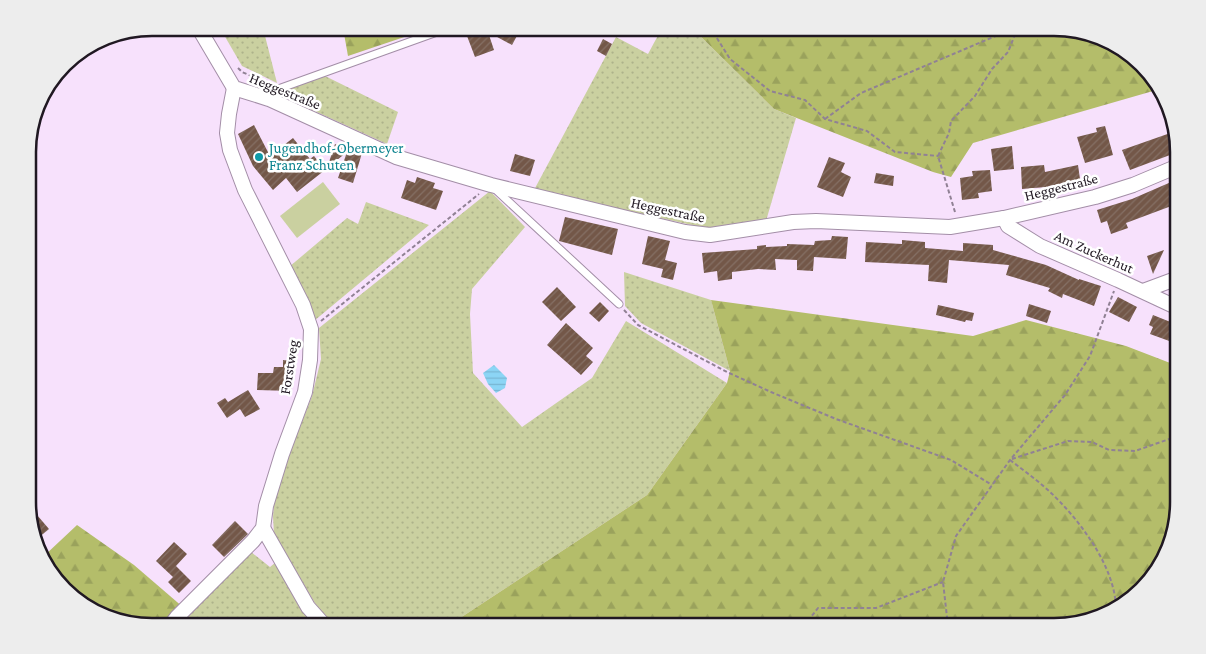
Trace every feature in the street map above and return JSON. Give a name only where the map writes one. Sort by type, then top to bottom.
[{"type":"street","name":"Heggestraße","points":[[203,36],[234,88],[269,100],[396,157],[491,185],[685,232],[710,235],[793,222],[816,221],[958,226],[1004,218],[1095,197],[1133,185],[1170,169]]},
{"type":"street","name":"Forstweg","points":[[234,88],[227,133],[230,150],[245,190],[303,305],[311,329],[310,360],[305,392],[282,454],[266,506],[263,528]]},
{"type":"street","name":"Am Zuckerhut","points":[[1004,218],[1008,226],[1040,246],[1170,304]]},
{"type":"street","points":[[1143,291],[1170,281]]},
{"type":"street","points":[[176,618],[253,541],[263,528],[308,607],[318,618]]},
{"type":"lane","points":[[269,100],[272,93],[281,88],[428,36]]},
{"type":"lane","points":[[491,185],[620,304]]},
{"type":"path","points":[[715,36],[730,59],[770,91],[805,100],[825,119],[867,131],[895,152],[938,156]]},
{"type":"path","points":[[825,119],[861,93],[999,36]]},
{"type":"path","points":[[958,226],[951,195],[938,156],[949,133],[951,122],[975,96],[992,69],[1008,52],[1015,36]]},
{"type":"path","points":[[235,64],[242,72],[281,88]]},
{"type":"path","points":[[311,329],[491,185]]},
{"type":"path","points":[[947,618],[944,582],[956,536],[1010,460],[1065,395],[1090,356],[1118,280]]},
{"type":"path","points":[[620,304],[638,325],[727,372],[836,419],[951,460],[992,485]]},
{"type":"path","points":[[1010,460],[1068,441],[1092,442],[1109,450],[1135,451],[1170,439]]},
{"type":"path","points":[[1010,460],[1049,491],[1084,530],[1108,572],[1116,599]]},
{"type":"path","points":[[810,618],[818,608],[876,608],[944,582]]},
{"type":"green space","points":[[225,36],[265,36],[277,83],[242,66]]},
{"type":"green space","points":[[345,36],[407,36],[348,56]]},
{"type":"green space","points":[[658,36],[700,36],[774,109],[796,118],[766,221],[701,227],[534,190],[616,37],[648,54]]},
{"type":"green space","points":[[700,36],[1069,37],[1091,42],[1118,56],[1136,70],[1152,91],[973,143],[951,177],[933,172],[774,109]]},
{"type":"green space","points":[[325,76],[398,112],[387,144],[288,99],[288,93],[291,88]]},
{"type":"green space","points":[[323,182],[340,204],[297,238],[280,216]]},
{"type":"green space","points":[[490,191],[525,227],[472,289],[470,314],[473,373],[522,427],[592,378],[626,321],[727,383],[647,495],[460,618],[328,618],[316,605],[274,534],[273,517],[274,504],[289,455],[312,396],[321,359],[319,328]]},
{"type":"green space","points":[[366,202],[429,225],[314,321],[289,267],[347,218],[358,224]]},
{"type":"green space","points":[[624,272],[711,300],[730,371],[641,323],[625,306]]},
{"type":"green space","points":[[711,300],[973,336],[1026,320],[1126,346],[1170,363],[1170,501],[1168,524],[1164,539],[1150,566],[1130,589],[1105,606],[1091,612],[1061,618],[460,618],[647,495],[727,383],[730,371]]},
{"type":"green space","points":[[77,525],[134,565],[184,608],[175,618],[137,617],[108,609],[88,598],[70,584],[48,552]]},
{"type":"green space","points":[[251,552],[270,567],[276,562],[312,618],[187,618]]},
{"type":"water","points":[[494,365],[507,378],[505,388],[496,393],[488,384],[483,373]]},
{"type":"building","points":[[467,36],[489,36],[494,50],[475,57]]},
{"type":"building","points":[[495,36],[517,36],[512,45]]},
{"type":"building","points":[[603,39],[612,44],[606,56],[597,51]]},
{"type":"building","points":[[254,125],[270,156],[293,138],[310,159],[314,156],[325,170],[297,192],[286,178],[273,190],[253,166],[238,134]]},
{"type":"building","points":[[1105,126],[1113,155],[1085,163],[1077,137],[1097,132],[1096,128]]},
{"type":"building","points":[[1168,134],[1170,155],[1130,170],[1122,150]]},
{"type":"building","points":[[335,144],[362,153],[353,183],[338,178],[347,152],[327,168]]},
{"type":"building","points":[[1012,146],[1014,169],[994,171],[991,149]]},
{"type":"building","points":[[515,154],[535,160],[530,176],[510,171]]},
{"type":"building","points":[[829,157],[845,163],[841,172],[851,177],[843,197],[817,187]]},
{"type":"building","points":[[1044,165],[1045,172],[1078,165],[1080,179],[1046,187],[1022,189],[1021,167]]},
{"type":"building","points":[[990,170],[992,191],[978,193],[979,198],[962,200],[960,178],[973,176],[972,171]]},
{"type":"building","points":[[876,173],[894,176],[893,186],[874,183]]},
{"type":"building","points":[[417,177],[435,183],[433,188],[443,191],[436,210],[401,198],[407,180],[415,183]]},
{"type":"building","points":[[1170,182],[1170,206],[1126,223],[1128,228],[1111,234],[1107,221],[1101,223],[1097,210],[1132,199]]},
{"type":"building","points":[[565,217],[618,229],[612,255],[559,241]]},
{"type":"building","points":[[648,236],[670,241],[665,260],[677,263],[673,280],[661,277],[663,269],[642,264]]},
{"type":"building","points":[[832,236],[848,237],[846,259],[814,257],[813,271],[797,270],[797,260],[775,259],[776,270],[758,269],[732,272],[732,279],[718,281],[717,271],[704,273],[702,253],[757,249],[757,246],[766,245],[766,247],[787,246],[787,244],[814,245],[815,241],[831,240]]},
{"type":"building","points":[[902,240],[925,242],[925,248],[963,251],[963,243],[993,245],[993,250],[1046,265],[1079,280],[1101,286],[1094,306],[1063,294],[1062,298],[1048,291],[1050,288],[1006,275],[1009,265],[949,260],[947,283],[928,281],[929,265],[865,262],[866,242],[902,244]]},
{"type":"building","points":[[1164,250],[1153,274],[1147,256]]},
{"type":"building","points":[[557,287],[576,307],[561,321],[542,302]]},
{"type":"building","points":[[1118,297],[1137,307],[1129,322],[1109,312]]},
{"type":"building","points":[[600,302],[609,311],[599,322],[589,313]]},
{"type":"building","points":[[1029,304],[1051,311],[1047,323],[1026,316]]},
{"type":"building","points":[[938,305],[974,313],[972,321],[966,320],[965,322],[936,315]]},
{"type":"building","points":[[1153,315],[1170,322],[1170,341],[1150,334],[1153,327],[1149,325]]},
{"type":"building","points":[[566,323],[593,348],[586,356],[593,362],[581,375],[547,345]]},
{"type":"building","points":[[283,360],[293,361],[291,391],[257,390],[258,373],[273,373],[274,367],[283,367]]},
{"type":"building","points":[[248,390],[260,409],[245,417],[240,409],[227,418],[217,403],[225,398],[228,402]]},
{"type":"building","points":[[37,515],[49,529],[41,535],[40,532]]},
{"type":"building","points":[[235,521],[248,534],[224,557],[212,545]]},
{"type":"building","points":[[174,542],[187,554],[176,566],[191,581],[179,593],[168,582],[173,577],[156,561]]},
{"type":"place","name":"Jugendhof-Obermeyer Franz Schuten","points":[[259,157]]}]
